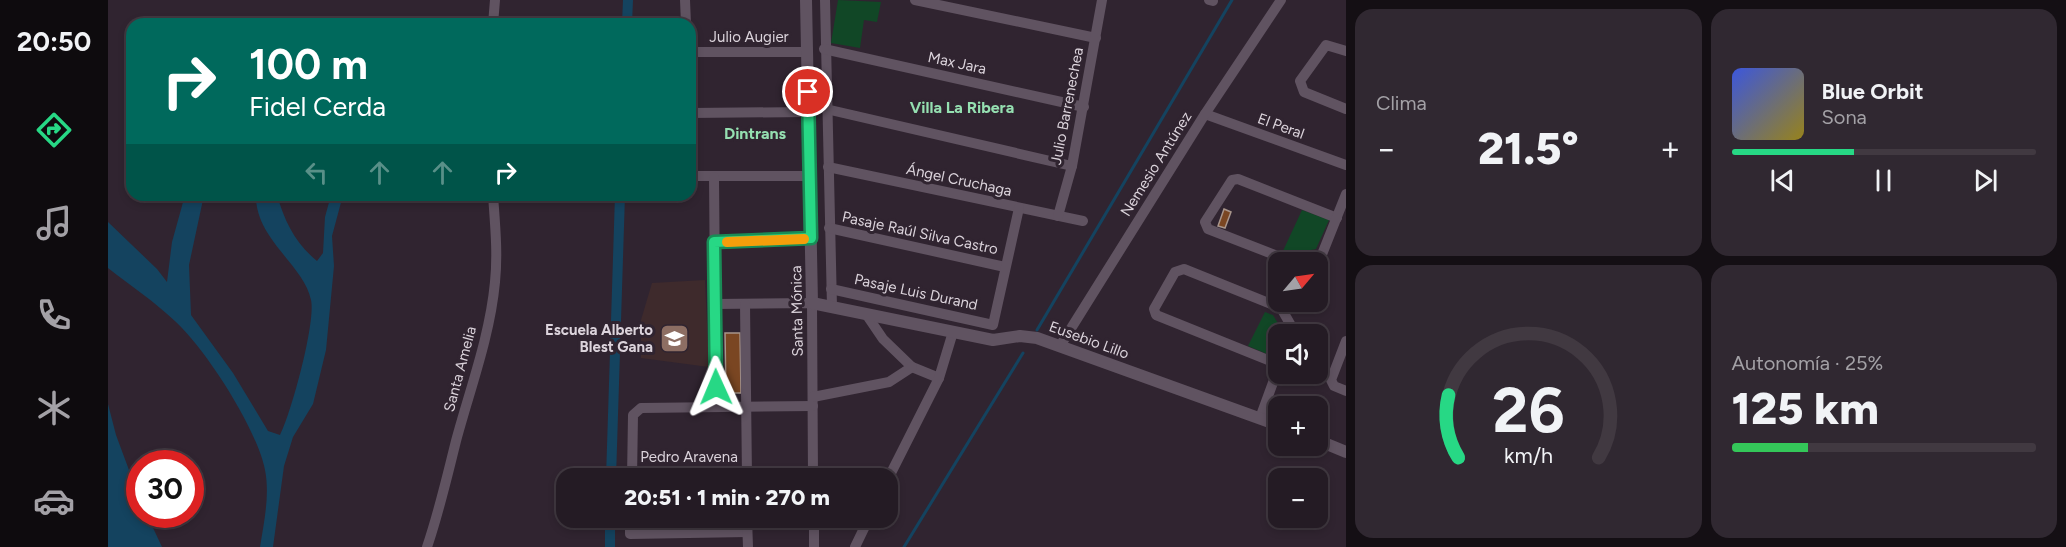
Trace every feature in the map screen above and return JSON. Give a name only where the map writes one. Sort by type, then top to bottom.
[{"type":"street","points":[[494,18],[495,0]]},
{"type":"street","points":[[686,0],[686,18]]},
{"type":"street","name":"Santa Mónica","points":[[806,0],[813,468]]},
{"type":"street","points":[[825,0],[824,49],[832,307]]},
{"type":"street","points":[[915,0],[1096,38]]},
{"type":"street","name":"Julio Barrenechea","points":[[1058,216],[1072,166],[1102,0]]},
{"type":"street","name":"Nemesio Antúnez","points":[[1060,346],[1205,114],[1281,0]]},
{"type":"street","points":[[1346,51],[1326,45],[1300,81],[1304,92],[1346,109]]},
{"type":"street","name":"Max Jara","points":[[824,49],[1084,107]]},
{"type":"street","name":"Julio Augier","points":[[696,52],[807,52]]},
{"type":"street","points":[[826,110],[1072,166]]},
{"type":"street","points":[[696,113],[808,112]]},
{"type":"street","name":"El Peral","points":[[1205,114],[1346,165]]},
{"type":"street","name":"Ángel Cruchaga","points":[[828,167],[1083,221]]},
{"type":"street","points":[[696,176],[809,176]]},
{"type":"street","points":[[714,177],[716,407]]},
{"type":"street","points":[[1268,252],[1208,229],[1205,222],[1232,180],[1238,179],[1337,218]]},
{"type":"street","points":[[1323,252],[1346,194]]},
{"type":"street","name":"Santa Amelia","points":[[427,547],[444,494],[495,283],[497,251],[493,201]]},
{"type":"street","points":[[1005,267],[1019,208]]},
{"type":"street","name":"Pasaje Raúl Silva Castro","points":[[829,228],[1005,267]]},
{"type":"street","points":[[714,242],[811,238]]},
{"type":"street","name":"Pasaje Luis Durand","points":[[831,289],[993,325],[1005,267]]},
{"type":"street","points":[[1268,360],[1156,315],[1154,310],[1175,272],[1184,269],[1281,308],[1290,324]]},
{"type":"street","points":[[715,304],[812,303]]},
{"type":"street","name":"Eusebio Lillo","points":[[812,303],[993,340],[1029,336],[1268,421]]},
{"type":"street","points":[[746,304],[747,468]]},
{"type":"street","points":[[866,314],[883,339],[912,368],[939,378]]},
{"type":"street","points":[[894,468],[939,378],[953,332]]},
{"type":"street","points":[[1346,341],[1331,380],[1334,386],[1346,390]]},
{"type":"street","points":[[632,468],[633,415],[641,408],[746,407],[813,402],[889,382],[912,368]]},
{"type":"street","points":[[1260,418],[1272,384]]},
{"type":"street","points":[[1328,445],[1346,452]]},
{"type":"street","points":[[630,528],[630,534],[747,532]]},
{"type":"street","points":[[747,528],[748,547]]},
{"type":"street","points":[[814,528],[814,547]]},
{"type":"street","points":[[855,547],[864,528]]},
{"type":"shaded area","name":"Escuela Alberto Blest Gana","points":[[705,280],[709,367],[641,358],[641,320],[652,283]]},
{"type":"green space","points":[[838,0],[881,2],[877,22],[864,20],[860,48],[831,43]]},
{"type":"green space","points":[[1302,210],[1329,220],[1316,249],[1304,252],[1282,252]]},
{"type":"green space","points":[[1265,312],[1273,315],[1278,324],[1268,324],[1268,354],[1248,346]]},
{"type":"water","points":[[183,201],[203,201],[189,265],[191,315],[233,373],[268,431],[280,435],[302,368],[310,327],[311,300],[307,287],[263,225],[257,201],[279,201],[292,231],[317,261],[323,253],[325,217],[329,201],[341,201],[332,236],[334,266],[326,350],[313,404],[293,437],[284,466],[273,547],[260,547],[267,499],[265,470],[252,434],[229,392],[202,352],[176,322],[108,268],[108,222],[157,269],[167,282],[172,242]]},
{"type":"water","points":[[108,404],[126,462],[126,528],[153,528],[162,547],[108,547]]},
{"type":"building","points":[[1224,209],[1231,212],[1225,228],[1218,226]]},
{"type":"building","points":[[725,333],[740,333],[741,393],[726,393]]},
{"type":"waterway","points":[[627,18],[628,0]]},
{"type":"waterway","points":[[1037,330],[1232,0]]},
{"type":"waterway","points":[[611,468],[620,201]]},
{"type":"waterway","points":[[904,547],[1023,353]]},
{"type":"waterway","points":[[610,528],[610,547]]},
{"type":"slow traffic","points":[[727,242],[804,239]]},
{"type":"place","name":"Escuela Alberto Blest Gana","points":[[674,339]]},
{"type":"district","name":"Villa La Ribera","points":[[962,107]]},
{"type":"district","name":"Dintrans","points":[[755,133]]},
{"type":"route","points":[[716,387],[714,242],[811,238],[808,92]]}]
